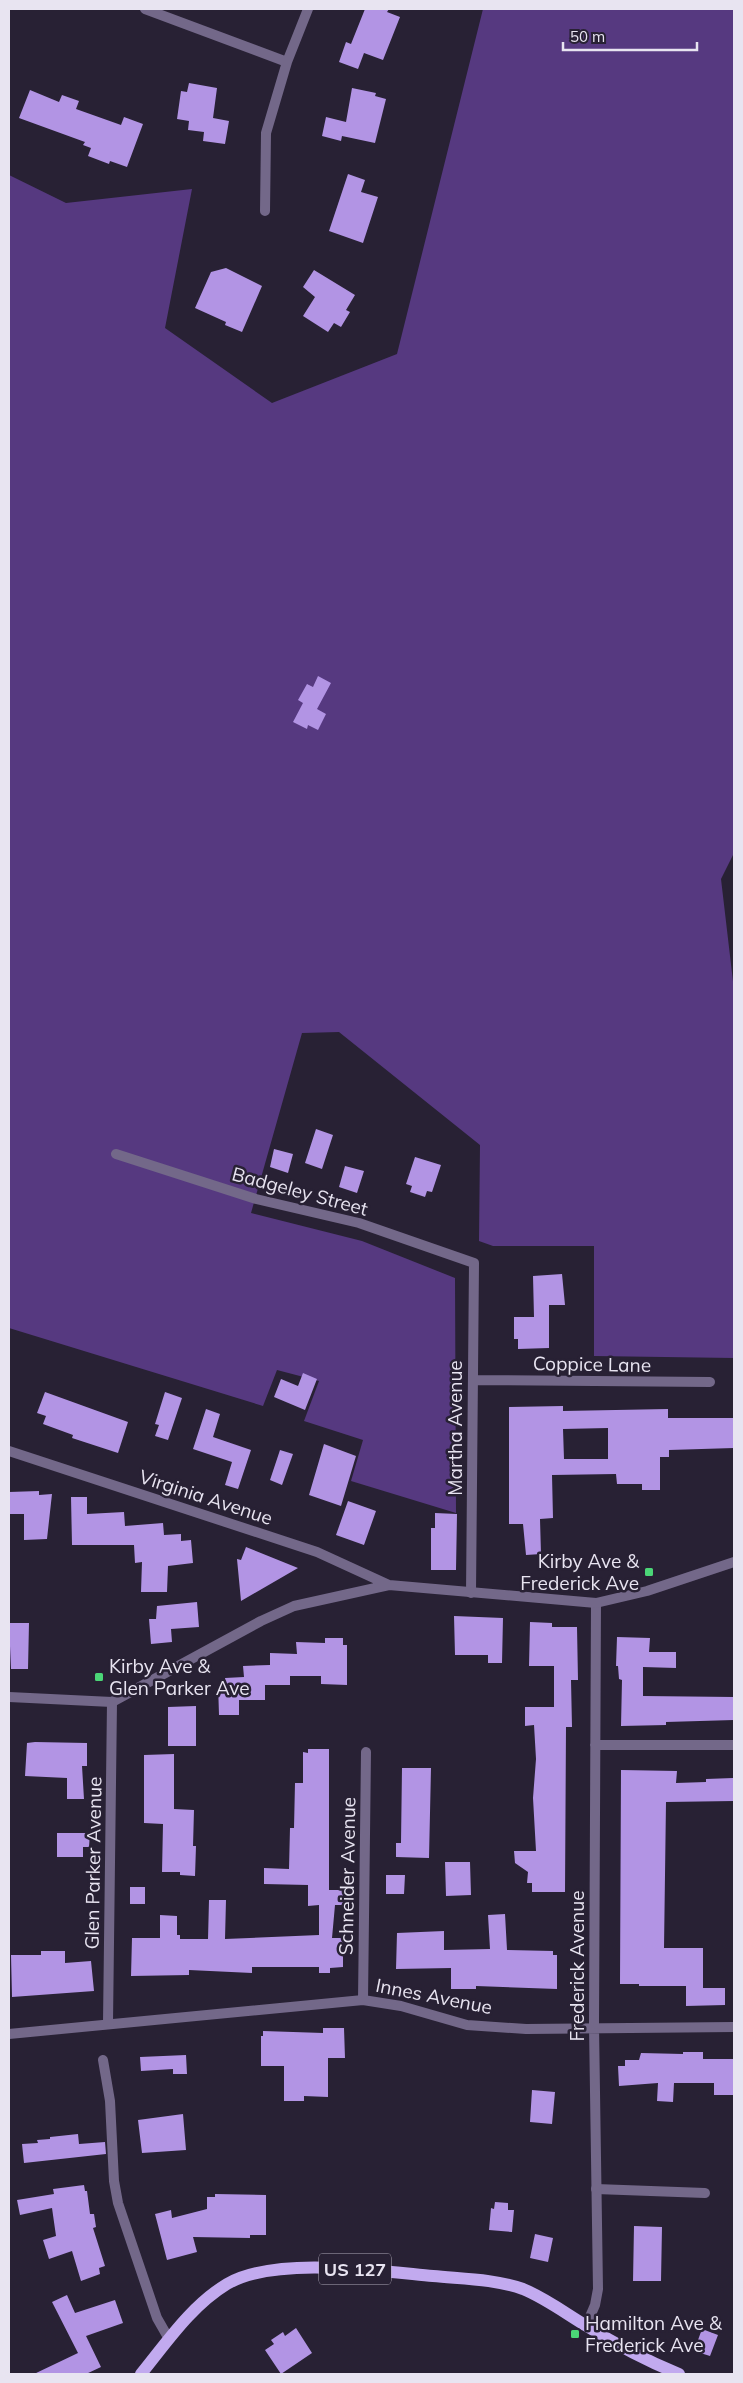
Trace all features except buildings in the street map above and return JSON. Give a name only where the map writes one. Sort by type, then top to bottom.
[{"type":"main road","name":"US 127","points":[[141,2374],[188,2316],[228,2284],[250,2274],[308,2268],[368,2270],[497,2282],[531,2293],[632,2353],[679,2374]]},
{"type":"street","points":[[145,9],[287,62]]},
{"type":"street","points":[[265,212],[266,133],[287,62],[308,9]]},
{"type":"street","name":"Badgeley Street","points":[[116,1154],[256,1200],[359,1223],[474,1263]]},
{"type":"street","name":"Martha Avenue","points":[[471,1593],[474,1263]]},
{"type":"street","name":"Coppice Lane","points":[[473,1380],[710,1382]]},
{"type":"street","name":"Virginia Avenue","points":[[9,1451],[317,1552],[389,1585]]},
{"type":"street","points":[[9,1697],[112,1702],[261,1621],[294,1606],[389,1585],[596,1603],[647,1591],[734,1562]]},
{"type":"street","name":"Frederick Avenue","points":[[586,2326],[595,2305],[598,2289],[594,2026],[596,1603]]},
{"type":"street","name":"Glen Parker Avenue","points":[[108,2024],[112,1702]]},
{"type":"street","points":[[595,1745],[734,1745]]},
{"type":"street","name":"Schneider Avenue","points":[[363,2000],[366,1752]]},
{"type":"street","name":"Innes Avenue","points":[[9,2034],[363,2000],[401,2006],[467,2025],[526,2029],[594,2026],[734,2027]]},
{"type":"street","points":[[103,2060],[110,2100],[114,2181],[118,2203],[157,2318],[169,2339]]},
{"type":"street","points":[[596,2189],[705,2194]]},
{"type":"shaded area","points":[[483,9],[734,9],[734,853],[721,879],[734,990],[734,1358],[594,1356],[594,1246],[493,1246],[479,1241],[480,1145],[339,1032],[302,1033],[251,1213],[362,1241],[455,1278],[456,1513],[351,1481],[363,1440],[304,1421],[319,1381],[277,1370],[263,1406],[9,1328],[9,175],[66,203],[192,189],[165,328],[272,403],[397,354]]},
{"type":"place","name":"Kirby Ave & Frederick Ave","points":[[649,1572]]},
{"type":"place","name":"Kirby Ave & Glen Parker Ave","points":[[99,1677]]},
{"type":"place","name":"Hamilton Ave & Frederick Ave","points":[[575,2334]]}]
